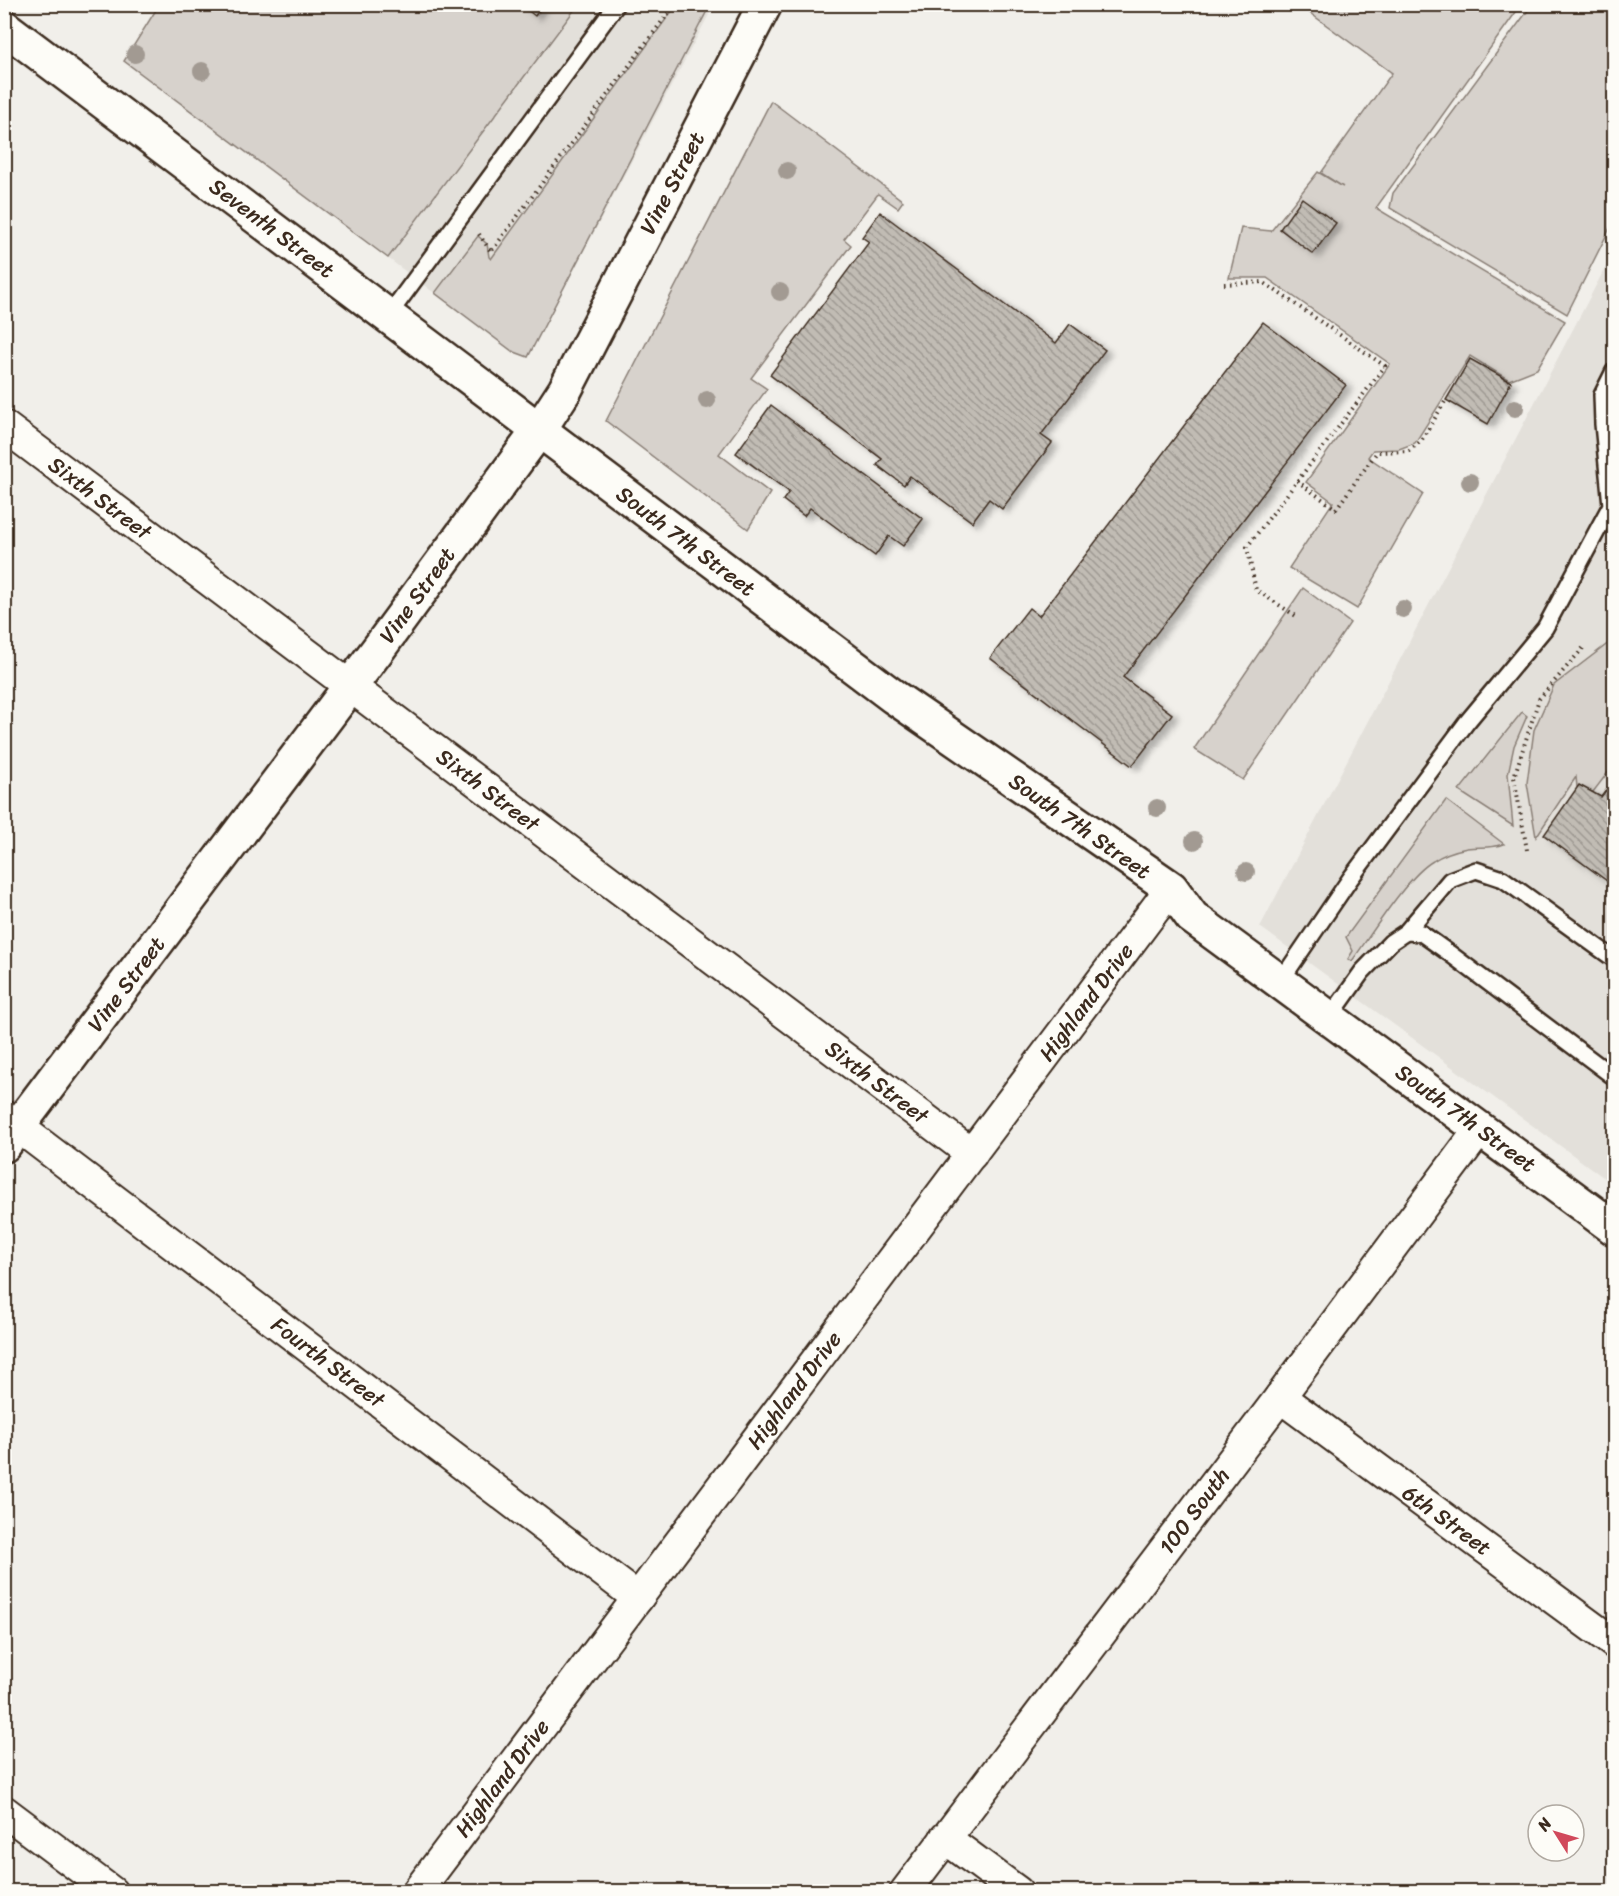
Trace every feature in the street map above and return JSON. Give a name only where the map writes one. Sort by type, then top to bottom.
[{"type":"street","name":"Vine Street","points":[[9,1129],[349,686],[539,430],[565,390],[765,4]]},
{"type":"street","name":"Seventh Street","points":[[4,27],[539,430]]},
{"type":"street","name":"Sixth Street","points":[[4,426],[972,1154]]},
{"type":"street","name":"South 7th Street","points":[[539,430],[894,698],[1171,888],[1192,917],[1614,1228]]},
{"type":"street","name":"Highland Drive","points":[[417,1892],[1171,888]]},
{"type":"street","name":"Fourth Street","points":[[9,1129],[638,1598]]},
{"type":"street","name":"100 South","points":[[905,1892],[1480,1129]]},
{"type":"street","name":"6th Street","points":[[1280,1397],[1614,1643]]},
{"type":"street","points":[[4,1811],[112,1892]]},
{"type":"street","points":[[945,1838],[1018,1892]]},
{"type":"lane","points":[[388,316],[617,4]]},
{"type":"lane","points":[[1280,982],[1350,879],[1467,722],[1545,628],[1611,505],[1602,395],[1614,371]]},
{"type":"lane","points":[[1330,1017],[1362,972],[1391,942],[1407,932],[1450,880],[1476,870],[1503,879],[1614,959]]},
{"type":"lane","points":[[1407,932],[1421,933],[1614,1077]]},
{"type":"path","points":[[477,231],[491,252],[669,12],[668,4]]},
{"type":"path","points":[[1224,284],[1263,282],[1385,366],[1247,547],[1256,590],[1296,616]]},
{"type":"path","points":[[1297,481],[1336,508],[1377,452],[1408,451],[1421,441],[1446,400]]},
{"type":"path","points":[[1527,850],[1515,777],[1539,699],[1583,648]]},
{"type":"shaded area","points":[[522,4],[536,15],[544,5],[578,5],[388,258],[124,61],[159,5]]},
{"type":"shaded area","points":[[159,5],[714,5],[528,357],[512,351],[124,61]]},
{"type":"shaded area","points":[[671,5],[710,5],[528,357],[512,351],[435,293],[478,236],[487,244],[491,259],[672,11]]},
{"type":"shaded area","points":[[1299,5],[1521,5],[1376,208],[1565,321],[1537,369],[1509,380],[1470,356],[1415,443],[1399,449],[1373,450],[1368,457],[1423,494],[1357,609],[1289,568],[1333,502],[1306,482],[1390,364],[1267,278],[1229,278],[1241,228],[1271,231],[1318,172],[1343,187],[1321,173],[1392,73]]},
{"type":"shaded area","points":[[1532,5],[1614,5],[1614,220],[1567,314],[1390,208],[1393,193]]},
{"type":"shaded area","points":[[771,101],[903,201],[898,208],[878,194],[844,239],[851,245],[751,378],[767,389],[719,454],[770,493],[748,529],[606,421]]},
{"type":"shaded area","points":[[1614,251],[1614,1185],[1260,927]]},
{"type":"shaded area","points":[[1303,588],[1350,623],[1243,780],[1194,749]]},
{"type":"shaded area","points":[[1614,639],[1614,666],[1611,671],[1614,674],[1614,775],[1609,771],[1593,792],[1577,787],[1576,777],[1536,837],[1527,783],[1534,730],[1554,685]]},
{"type":"shaded area","points":[[1522,712],[1527,716],[1514,746],[1508,774],[1513,826],[1459,791]]},
{"type":"shaded area","points":[[1446,800],[1504,844],[1463,849],[1433,861],[1401,892],[1352,961],[1348,959],[1353,951],[1346,937]]},
{"type":"building","points":[[520,4],[543,4],[535,16]]},
{"type":"building","points":[[1302,198],[1336,223],[1313,254],[1280,229]]},
{"type":"building","points":[[880,212],[1056,343],[1070,324],[1105,350],[1041,435],[1052,443],[1002,509],[989,499],[972,522],[910,476],[904,485],[877,465],[882,459],[770,375],[869,242],[862,237]]},
{"type":"building","points":[[1263,322],[1346,385],[1123,677],[1172,714],[1132,766],[990,658],[1029,608],[1039,616]]},
{"type":"building","points":[[1470,359],[1511,382],[1488,424],[1446,400]]},
{"type":"building","points":[[771,405],[923,519],[903,546],[889,536],[875,556],[810,508],[804,516],[783,500],[789,492],[736,453]]},
{"type":"building","points":[[1579,785],[1601,797],[1610,785],[1614,789],[1614,886],[1544,835]]}]
